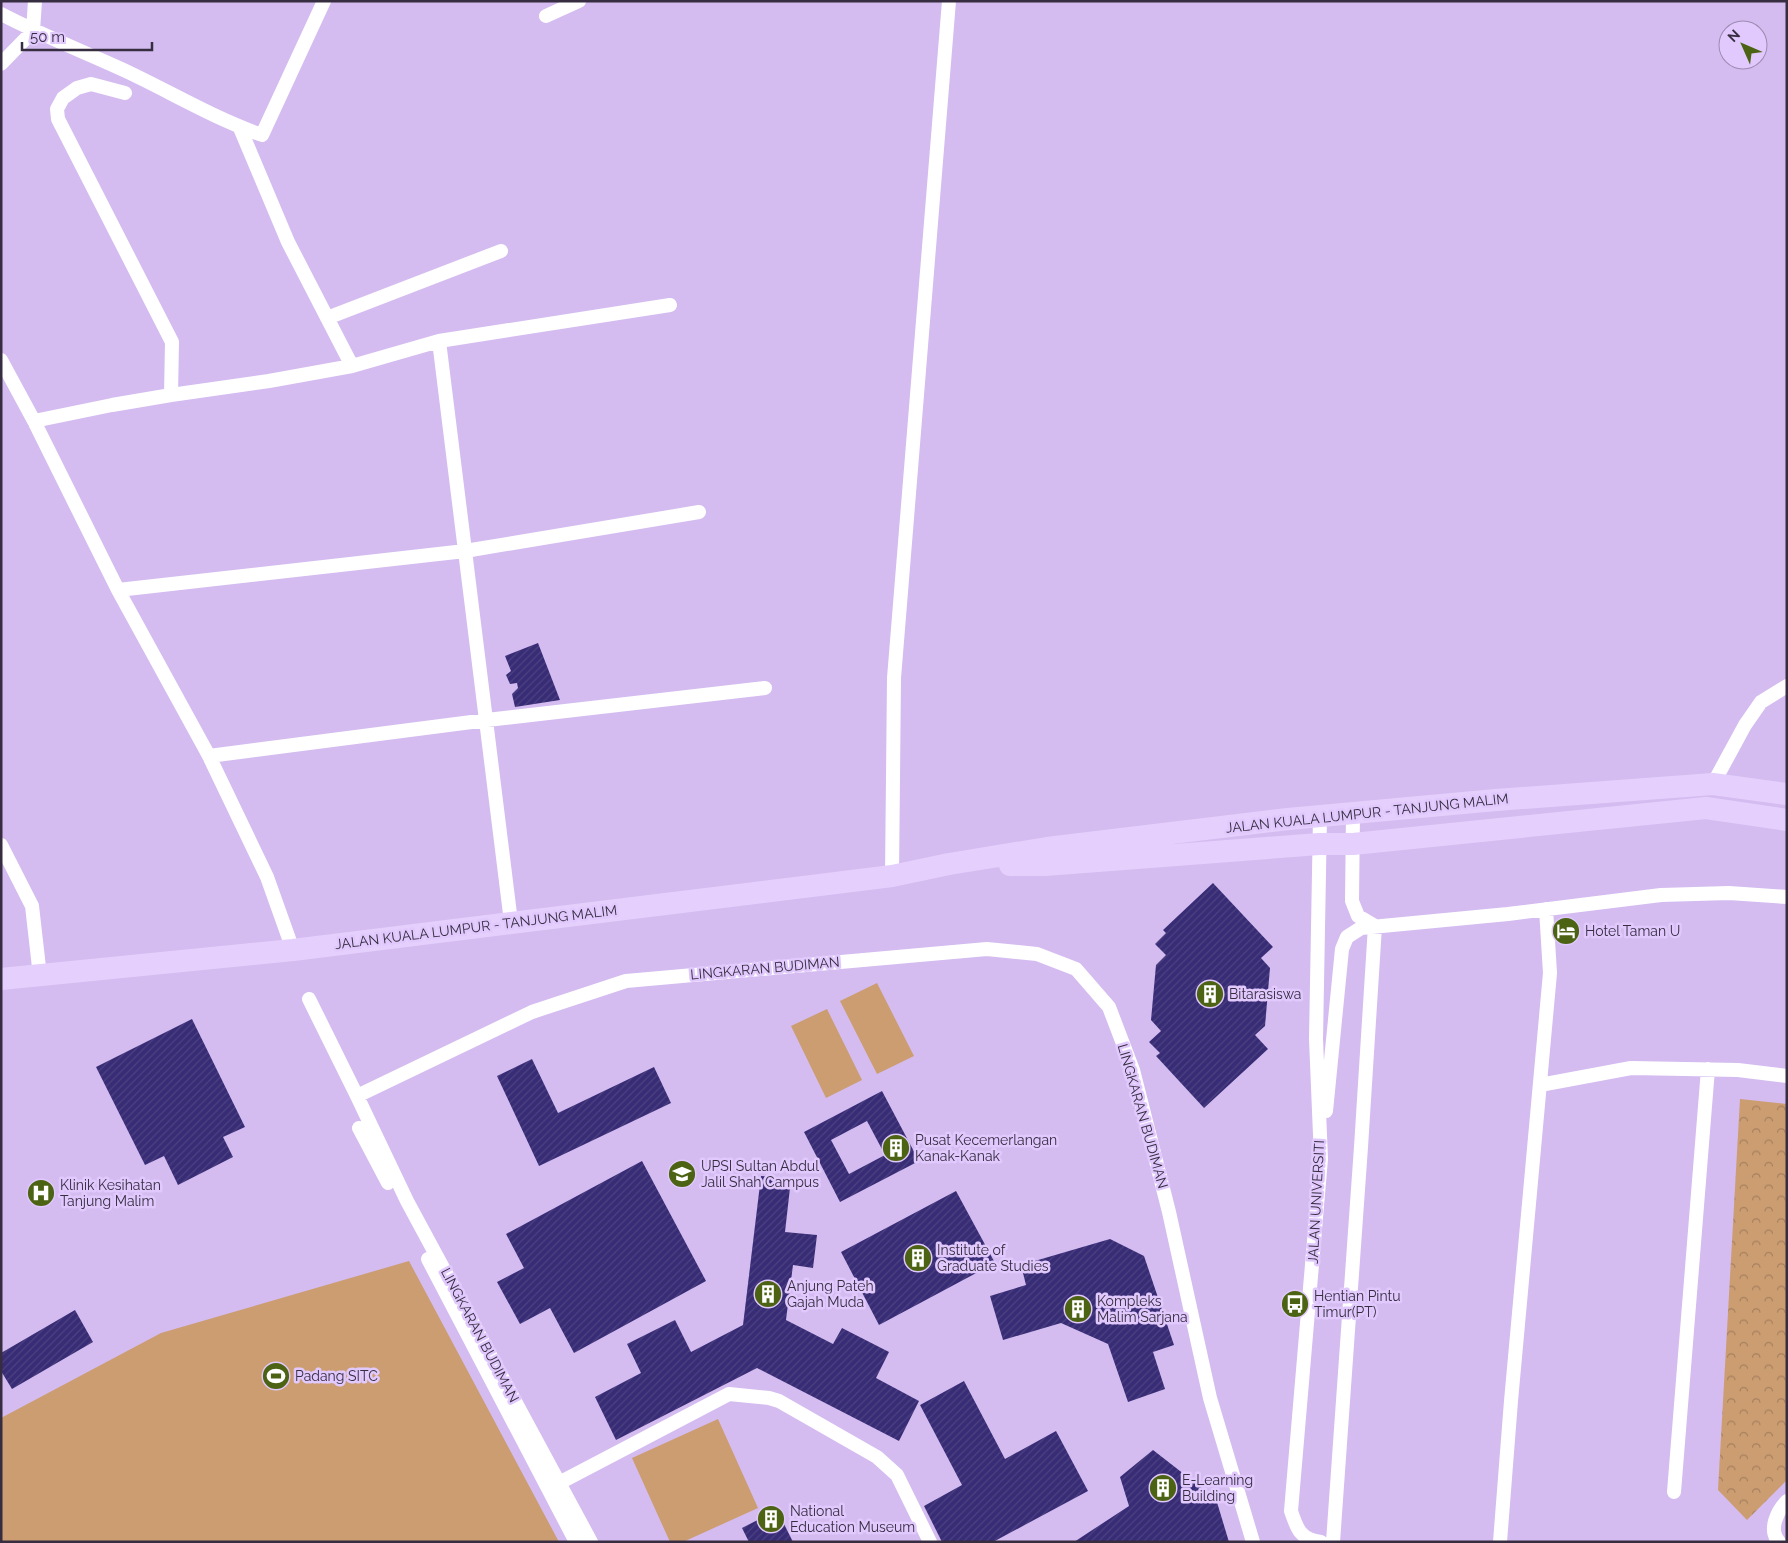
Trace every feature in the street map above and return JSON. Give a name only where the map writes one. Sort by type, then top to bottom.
[{"type":"main road","name":"JALAN KUALA LUMPUR - TANJUNG MALIM","points":[[1,979],[293,950],[892,876],[949,864],[1047,848],[1320,817],[1496,800],[1713,784],[1787,794]]},
{"type":"main road","name":"JALAN KUALA LUMPUR - TANJUNG MALIM","points":[[949,864],[1045,865],[1319,844],[1353,844],[1706,808],[1787,820]]},
{"type":"street","points":[[1,64],[33,31],[35,1]]},
{"type":"street","points":[[1,14],[33,31],[129,72],[240,128],[262,136],[324,1]]},
{"type":"street","points":[[546,16],[579,1]]},
{"type":"street","points":[[892,876],[894,678],[949,1]]},
{"type":"street","points":[[125,93],[91,84],[76,88],[63,98],[57,109],[58,119],[172,342],[171,394]]},
{"type":"street","points":[[240,128],[288,242],[352,366]]},
{"type":"street","points":[[327,318],[501,251]]},
{"type":"street","points":[[34,421],[171,394],[269,381],[352,366],[439,341],[670,305]]},
{"type":"street","points":[[439,341],[511,922]]},
{"type":"street","points":[[1,360],[34,421],[118,590],[209,756],[267,877],[293,950]]},
{"type":"street","points":[[118,590],[465,550],[700,512]]},
{"type":"street","points":[[1713,784],[1745,725],[1761,702],[1787,686]]},
{"type":"street","points":[[209,756],[486,720],[764,688]]},
{"type":"street","points":[[1353,814],[1352,902],[1358,916],[1375,926]]},
{"type":"street","name":"JALAN UNIVERSITI","points":[[1320,817],[1316,1039],[1321,1159],[1291,1511],[1298,1531],[1314,1541],[1321,1542]]},
{"type":"street","points":[[1,845],[32,906],[40,976]]},
{"type":"street","points":[[1321,1159],[1342,948],[1347,937],[1361,928],[1661,895],[1729,893],[1787,897]]},
{"type":"street","points":[[1500,1542],[1550,973],[1546,909]]},
{"type":"street","points":[[1333,1542],[1375,926]]},
{"type":"street","name":"LINGKARAN BUDIMAN","points":[[357,1096],[532,1012],[626,981],[987,948],[1036,954],[1076,969],[1109,1006],[1133,1070],[1169,1212],[1210,1398],[1253,1542]]},
{"type":"street","points":[[309,999],[357,1096],[365,1127],[576,1542]]},
{"type":"street","points":[[1540,1085],[1631,1068],[1745,1070],[1787,1076]]},
{"type":"street","points":[[1674,1492],[1708,1069]]},
{"type":"street","name":"LINGKARAN BUDIMAN","points":[[365,1127],[408,1201],[591,1542]]},
{"type":"street","points":[[559,1483],[728,1394],[769,1398],[787,1405],[877,1457],[888,1466],[897,1475],[930,1542]]},
{"type":"street","points":[[1779,1542],[1775,1538],[1774,1522],[1782,1506],[1787,1501]]},
{"type":"green space","points":[[877,983],[914,1056],[877,1074],[840,1001]]},
{"type":"green space","points":[[827,1009],[862,1080],[826,1098],[791,1026]]},
{"type":"green space","points":[[1740,1099],[1787,1104],[1787,1480],[1747,1520],[1718,1490]]},
{"type":"green space","name":"Padang SITC","points":[[409,1261],[559,1542],[1,1542],[1,1418],[161,1333]]},
{"type":"green space","points":[[718,1419],[758,1508],[683,1542],[670,1542],[632,1458]]},
{"type":"building","points":[[538,643],[560,700],[515,707],[512,694],[518,688],[517,683],[510,684],[506,675],[511,671],[505,656]]},
{"type":"building","name":"Bitarasiswa","points":[[1213,883],[1273,947],[1261,958],[1270,968],[1265,1026],[1255,1035],[1268,1049],[1204,1108],[1156,1056],[1160,1053],[1149,1042],[1161,1031],[1151,1020],[1156,965],[1166,955],[1155,944],[1166,933],[1163,930]]},
{"type":"building","points":[[192,1019],[245,1127],[223,1137],[233,1157],[178,1185],[164,1156],[145,1165],[96,1067]]},
{"type":"building","points":[[532,1059],[558,1113],[654,1067],[671,1103],[539,1166],[497,1076]]},
{"type":"building","name":"Pusat Kecemerlangan Kanak-Kanak","points":[[882,1091],[919,1161],[840,1202],[804,1132]],"holes":[[[867,1121],[885,1155],[849,1174],[831,1140]]]},
{"type":"building","points":[[642,1161],[706,1281],[574,1353],[550,1308],[520,1324],[497,1282],[524,1268],[506,1234]]},
{"type":"building","name":"Anjung Pateh Gajah Muda","points":[[761,1176],[791,1179],[785,1232],[817,1235],[813,1268],[793,1265],[786,1320],[833,1344],[842,1328],[889,1352],[876,1378],[919,1401],[899,1441],[757,1368],[616,1440],[595,1397],[641,1373],[627,1344],[675,1320],[691,1352],[743,1325]]},
{"type":"building","name":"Institute of Graduate Studies","points":[[956,1191],[995,1263],[879,1325],[841,1252]]},
{"type":"building","name":"Kompleks Malim Sarjana","points":[[1110,1239],[1144,1256],[1174,1345],[1153,1352],[1165,1389],[1128,1402],[1108,1344],[1061,1323],[1003,1340],[990,1296],[1026,1285],[1021,1265]]},
{"type":"building","points":[[75,1310],[93,1342],[12,1389],[1,1371],[1,1353]]},
{"type":"building","points":[[964,1381],[1005,1459],[1056,1431],[1088,1491],[993,1542],[942,1542],[924,1506],[962,1485],[920,1405]]},
{"type":"building","name":"E-Learning Building","points":[[1153,1450],[1216,1499],[1229,1542],[1074,1542],[1129,1506],[1120,1477]]},
{"type":"building","name":"National Education Museum","points":[[777,1510],[793,1542],[749,1542],[742,1528]]},
{"type":"place","name":"Hotel Taman U","points":[[1566,931]]},
{"type":"place","name":"Bitarasiswa","points":[[1210,994]]},
{"type":"place","name":"Pusat Kecemerlangan Kanak-Kanak","points":[[896,1148]]},
{"type":"place","name":"UPSI Sultan Abdul Jalil Shah Campus","points":[[682,1174]]},
{"type":"place","name":"Klinik Kesihatan Tanjung Malim","points":[[41,1193]]},
{"type":"place","name":"Institute of Graduate Studies","points":[[918,1258]]},
{"type":"place","name":"Anjung Pateh Gajah Muda","points":[[768,1294]]},
{"type":"place","name":"Hentian Pintu Timur(PT)","points":[[1295,1304]]},
{"type":"place","name":"Kompleks Malim Sarjana","points":[[1078,1309]]},
{"type":"place","name":"Padang SITC","points":[[276,1376]]},
{"type":"place","name":"E-Learning Building","points":[[1163,1488]]},
{"type":"place","name":"National Education Museum","points":[[771,1519]]}]
